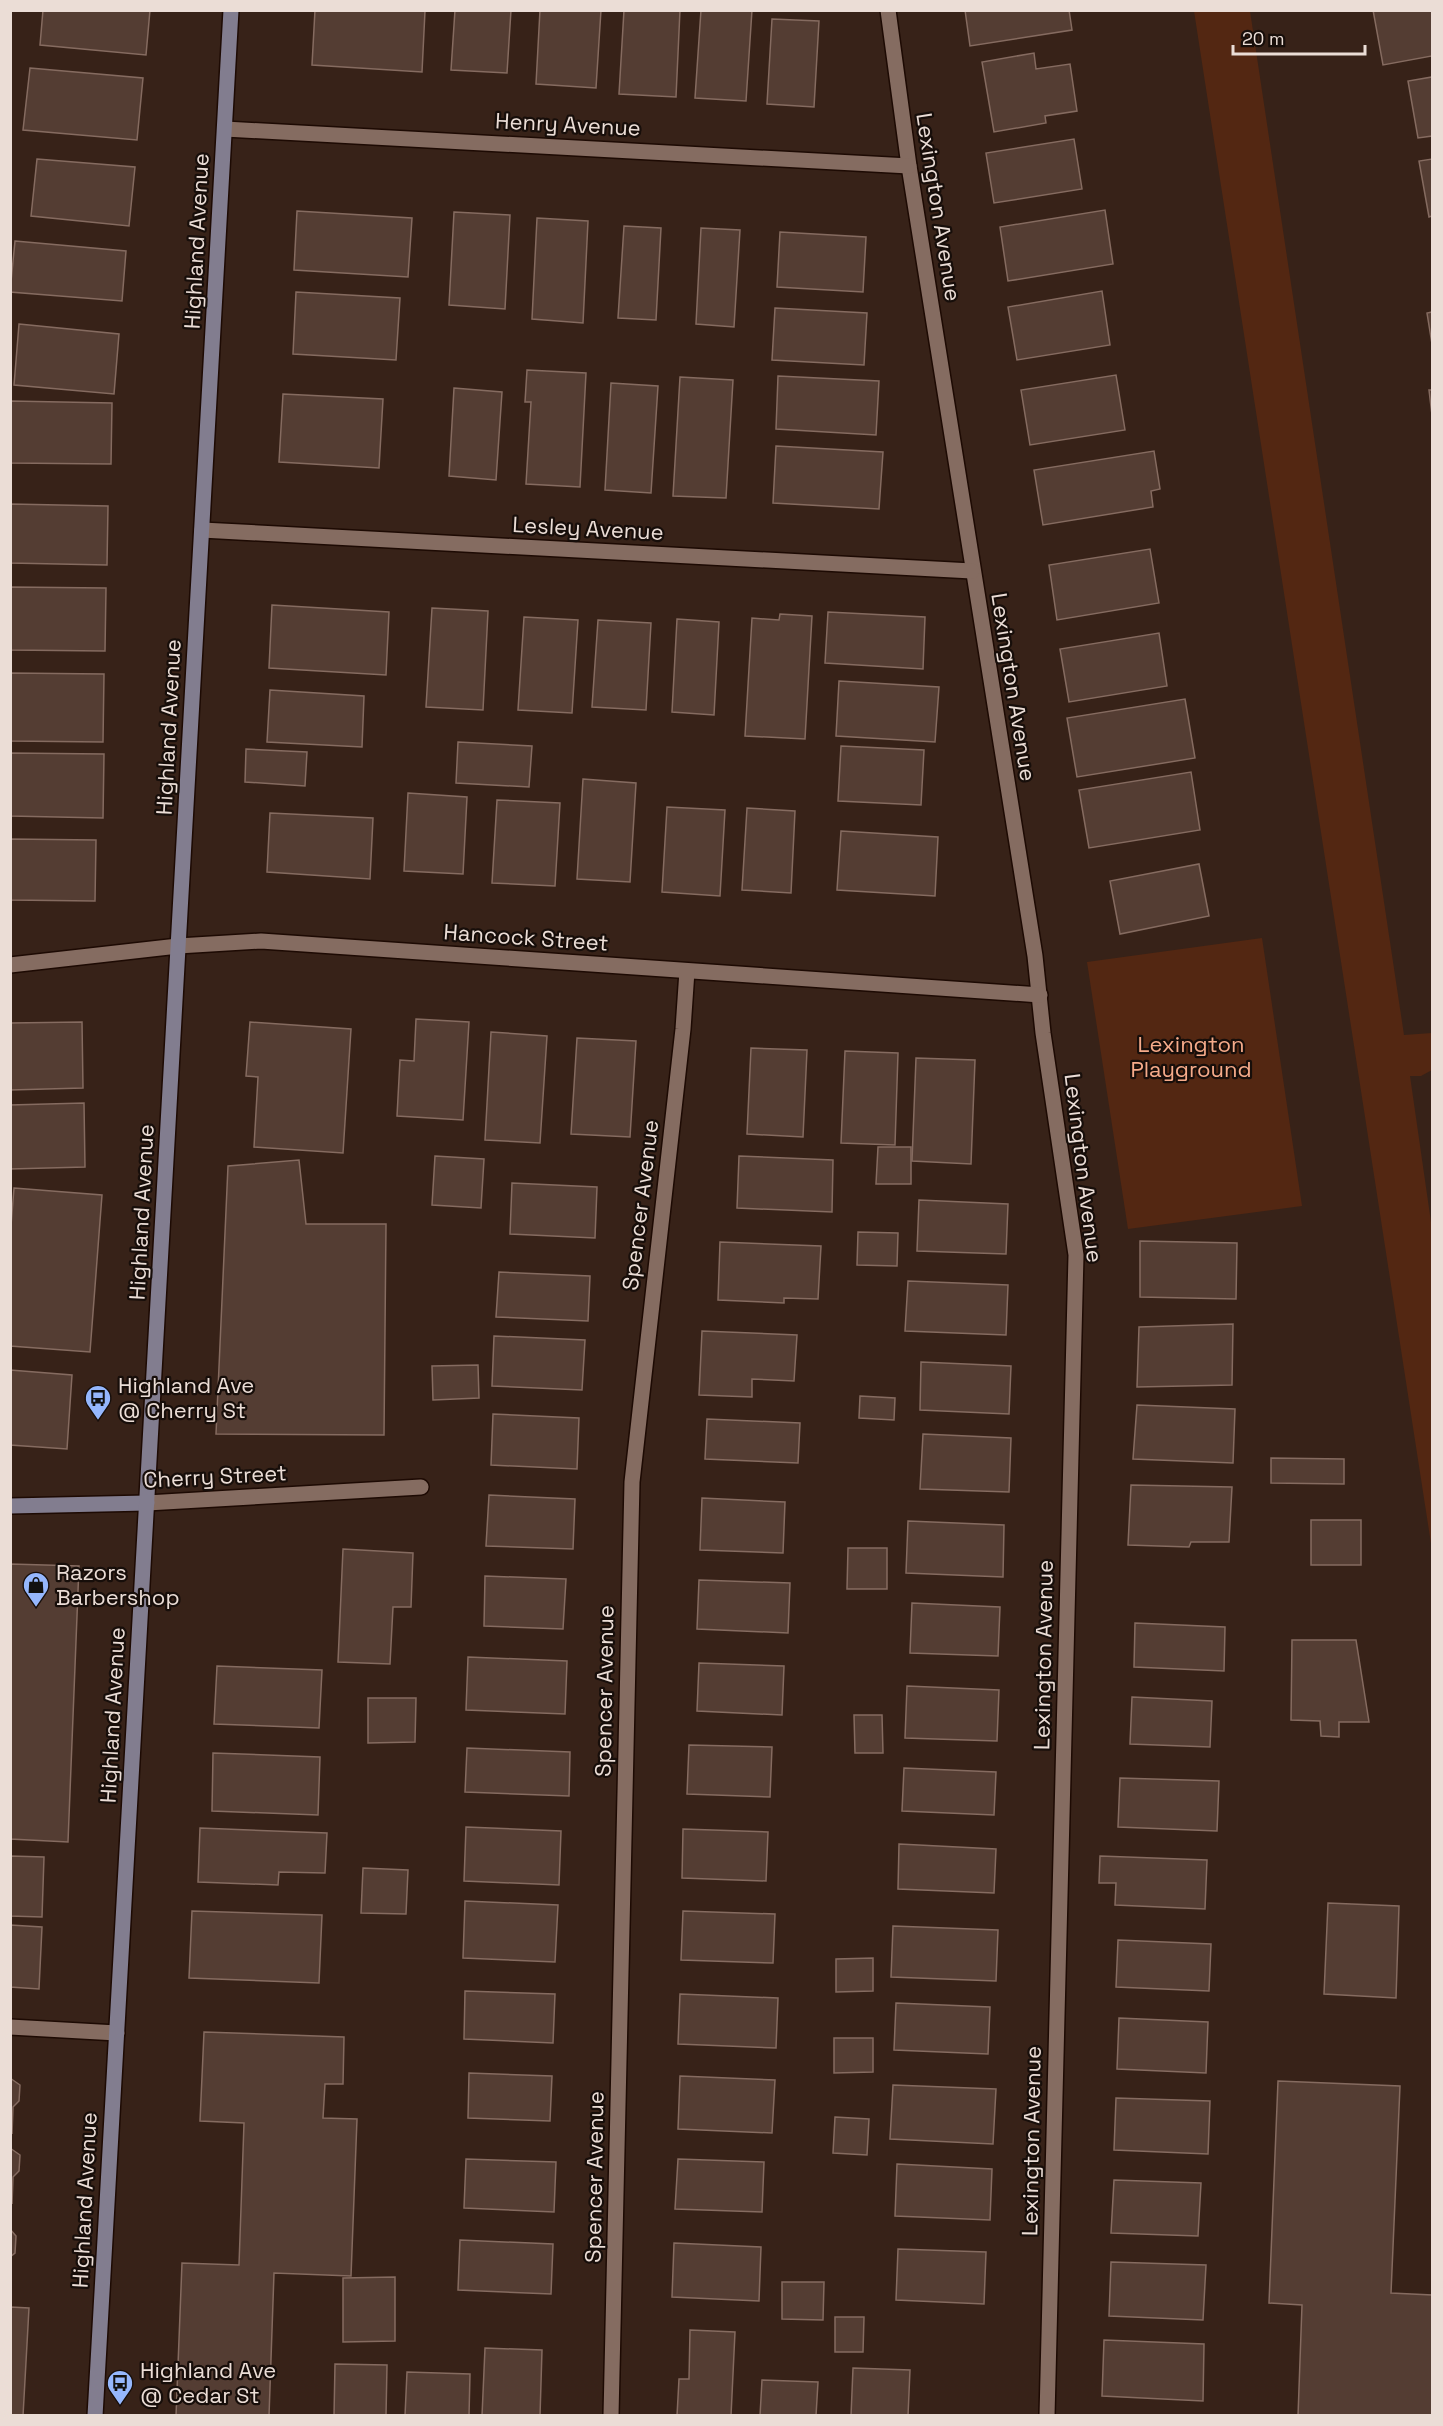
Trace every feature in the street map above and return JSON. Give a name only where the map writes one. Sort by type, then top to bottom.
[{"type":"main road","name":"Highland Avenue","points":[[95,2415],[231,10]]},
{"type":"main road","name":"Cherry Street","points":[[10,1506],[147,1503]]},
{"type":"street","name":"Lexington Avenue","points":[[888,10],[909,166],[1040,995],[1076,1255],[1047,2415]]},
{"type":"street","name":"Henry Avenue","points":[[225,129],[909,166]]},
{"type":"street","name":"Lesley Avenue","points":[[202,530],[972,571]]},
{"type":"street","name":"Hancock Street","points":[[10,965],[178,946],[261,941],[1040,995]]},
{"type":"street","name":"Spencer Avenue","points":[[611,2415],[632,1482],[683,1029],[687,971]]},
{"type":"street","name":"Cherry Street","points":[[147,1503],[421,1487]]},
{"type":"street","points":[[10,2027],[117,2033]]},
{"type":"green space","points":[[1194,11],[1250,11],[1404,1035],[1432,1033],[1432,1070],[1421,1076],[1410,1076],[1432,1229],[1432,1550]]},
{"type":"green space","name":"Lexington Playground","points":[[1262,938],[1302,1206],[1128,1229],[1087,962]]},
{"type":"building","points":[[43,10],[150,10],[146,55],[40,45]]},
{"type":"building","points":[[315,10],[425,11],[422,72],[312,65]]},
{"type":"building","points":[[455,10],[511,10],[507,73],[451,70]]},
{"type":"building","points":[[540,10],[601,10],[596,88],[536,84]]},
{"type":"building","points":[[624,10],[680,10],[676,97],[619,94]]},
{"type":"building","points":[[701,10],[752,10],[746,101],[695,98]]},
{"type":"building","points":[[965,10],[1069,10],[1072,30],[970,46]]},
{"type":"building","points":[[1373,10],[1432,10],[1432,56],[1383,65]]},
{"type":"building","points":[[772,19],[819,21],[814,107],[767,104]]},
{"type":"building","points":[[1034,53],[1036,69],[1070,64],[1077,111],[1045,116],[1046,123],[994,132],[982,62]]},
{"type":"building","points":[[30,68],[143,78],[137,140],[23,130]]},
{"type":"building","points":[[1432,77],[1432,136],[1418,138],[1408,81]]},
{"type":"building","points":[[1074,139],[1082,189],[994,203],[986,153]]},
{"type":"building","points":[[37,159],[135,167],[129,226],[31,216]]},
{"type":"building","points":[[1432,159],[1432,216],[1429,217],[1419,161]]},
{"type":"building","points":[[1105,210],[1113,264],[1008,281],[1000,227]]},
{"type":"building","points":[[297,211],[412,218],[408,277],[294,270]]},
{"type":"building","points":[[454,212],[510,215],[505,309],[449,305]]},
{"type":"building","points":[[537,218],[588,221],[583,323],[532,319]]},
{"type":"building","points":[[624,226],[661,228],[656,320],[618,318]]},
{"type":"building","points":[[701,228],[740,230],[734,327],[696,324]]},
{"type":"building","points":[[780,232],[866,237],[863,292],[777,287]]},
{"type":"building","points":[[15,241],[126,251],[122,301],[10,292]]},
{"type":"building","points":[[1102,291],[1110,345],[1017,360],[1008,307]]},
{"type":"building","points":[[296,292],[400,298],[396,360],[293,354]]},
{"type":"building","points":[[775,308],[867,313],[864,365],[772,360]]},
{"type":"building","points":[[1432,312],[1432,344],[1427,313]]},
{"type":"building","points":[[19,324],[119,334],[114,394],[14,385]]},
{"type":"building","points":[[527,370],[586,373],[580,487],[526,484],[531,402],[525,402]]},
{"type":"building","points":[[1116,375],[1125,430],[1030,445],[1021,390]]},
{"type":"building","points":[[778,376],[879,381],[876,435],[776,429]]},
{"type":"building","points":[[680,377],[733,380],[726,498],[673,496]]},
{"type":"building","points":[[611,383],[658,386],[651,493],[605,490]]},
{"type":"building","points":[[454,388],[502,392],[496,480],[449,476]]},
{"type":"building","points":[[1429,390],[1432,390],[1432,415]]},
{"type":"building","points":[[283,394],[383,399],[379,468],[279,462]]},
{"type":"building","points":[[10,401],[112,403],[111,464],[10,463]]},
{"type":"building","points":[[776,446],[883,452],[879,509],[773,503]]},
{"type":"building","points":[[1154,451],[1160,489],[1151,491],[1153,507],[1043,525],[1034,470]]},
{"type":"building","points":[[10,504],[108,506],[107,565],[10,563]]},
{"type":"building","points":[[1150,549],[1159,603],[1057,620],[1049,565]]},
{"type":"building","points":[[10,587],[106,588],[105,651],[10,650]]},
{"type":"building","points":[[272,605],[389,612],[386,675],[269,668]]},
{"type":"building","points":[[432,608],[488,611],[483,710],[426,707]]},
{"type":"building","points":[[828,612],[925,617],[923,669],[825,663]]},
{"type":"building","points":[[780,614],[812,616],[805,739],[745,736],[752,618],[779,620]]},
{"type":"building","points":[[524,617],[578,620],[572,713],[518,710]]},
{"type":"building","points":[[677,619],[719,622],[714,715],[672,712]]},
{"type":"building","points":[[598,620],[651,623],[646,710],[592,707]]},
{"type":"building","points":[[1159,633],[1167,686],[1069,702],[1060,649]]},
{"type":"building","points":[[10,673],[104,674],[103,742],[10,741]]},
{"type":"building","points":[[839,681],[939,687],[935,742],[836,736]]},
{"type":"building","points":[[270,690],[364,696],[362,747],[267,742]]},
{"type":"building","points":[[1185,699],[1195,758],[1077,777],[1067,718]]},
{"type":"building","points":[[458,742],[532,746],[529,787],[456,783]]},
{"type":"building","points":[[841,746],[924,750],[921,805],[838,801]]},
{"type":"building","points":[[246,749],[307,752],[305,786],[245,782]]},
{"type":"building","points":[[10,753],[104,754],[103,818],[10,816]]},
{"type":"building","points":[[1191,772],[1200,830],[1089,848],[1079,790]]},
{"type":"building","points":[[583,779],[636,783],[630,882],[577,879]]},
{"type":"building","points":[[408,793],[467,797],[463,874],[404,871]]},
{"type":"building","points":[[497,800],[560,803],[555,886],[492,883]]},
{"type":"building","points":[[667,807],[725,810],[720,896],[662,892]]},
{"type":"building","points":[[747,808],[795,811],[791,893],[742,890]]},
{"type":"building","points":[[270,813],[373,818],[370,879],[267,872]]},
{"type":"building","points":[[841,831],[938,837],[935,896],[837,890]]},
{"type":"building","points":[[10,839],[96,840],[95,901],[10,900]]},
{"type":"building","points":[[1199,864],[1209,916],[1120,934],[1110,881]]},
{"type":"building","points":[[416,1019],[469,1022],[463,1120],[397,1116],[400,1060],[414,1061]]},
{"type":"building","points":[[82,1022],[83,1088],[10,1090],[10,1023]]},
{"type":"building","points":[[250,1022],[351,1029],[343,1153],[254,1147],[258,1077],[246,1076]]},
{"type":"building","points":[[491,1032],[547,1036],[540,1143],[485,1140]]},
{"type":"building","points":[[577,1038],[636,1041],[630,1137],[571,1134]]},
{"type":"building","points":[[751,1048],[807,1050],[803,1137],[747,1134]]},
{"type":"building","points":[[845,1051],[898,1053],[895,1145],[841,1143]]},
{"type":"building","points":[[916,1058],[975,1060],[971,1164],[912,1161]]},
{"type":"building","points":[[84,1103],[85,1167],[10,1169],[10,1105]]},
{"type":"building","points":[[878,1147],[911,1147],[911,1184],[876,1184]]},
{"type":"building","points":[[435,1156],[484,1159],[481,1208],[432,1205]]},
{"type":"building","points":[[739,1156],[833,1160],[832,1212],[737,1208]]},
{"type":"building","points":[[299,1160],[306,1224],[386,1224],[384,1435],[216,1434],[228,1166]]},
{"type":"building","points":[[512,1183],[597,1187],[595,1238],[510,1234]]},
{"type":"building","points":[[14,1188],[102,1195],[90,1352],[10,1346],[10,1238]]},
{"type":"building","points":[[919,1200],[1008,1204],[1006,1254],[917,1251]]},
{"type":"building","points":[[858,1232],[898,1233],[897,1266],[857,1265]]},
{"type":"building","points":[[1140,1241],[1237,1243],[1236,1299],[1140,1297]]},
{"type":"building","points":[[720,1242],[821,1246],[818,1299],[784,1298],[784,1303],[718,1300]]},
{"type":"building","points":[[499,1272],[590,1276],[588,1321],[496,1317]]},
{"type":"building","points":[[908,1281],[1008,1285],[1006,1335],[905,1331]]},
{"type":"building","points":[[1233,1324],[1232,1385],[1137,1387],[1139,1327]]},
{"type":"building","points":[[702,1331],[797,1335],[794,1381],[752,1379],[752,1397],[699,1395]]},
{"type":"building","points":[[494,1336],[585,1340],[582,1390],[492,1386]]},
{"type":"building","points":[[921,1362],[1011,1366],[1009,1414],[920,1410]]},
{"type":"building","points":[[478,1365],[479,1398],[433,1400],[432,1366]]},
{"type":"building","points":[[10,1370],[72,1375],[67,1449],[10,1445]]},
{"type":"building","points":[[860,1396],[895,1398],[894,1420],[859,1418]]},
{"type":"building","points":[[1137,1405],[1235,1409],[1233,1463],[1133,1459]]},
{"type":"building","points":[[493,1414],[579,1418],[577,1469],[491,1465]]},
{"type":"building","points":[[707,1419],[800,1423],[798,1463],[705,1459]]},
{"type":"building","points":[[923,1434],[1011,1438],[1009,1492],[920,1489]]},
{"type":"building","points":[[1271,1458],[1344,1459],[1344,1484],[1271,1483]]},
{"type":"building","points":[[1131,1485],[1232,1487],[1229,1542],[1191,1542],[1189,1547],[1128,1545]]},
{"type":"building","points":[[489,1495],[575,1499],[573,1549],[486,1546]]},
{"type":"building","points":[[702,1498],[785,1502],[783,1553],[700,1550]]},
{"type":"building","points":[[1311,1520],[1361,1520],[1361,1565],[1311,1565]]},
{"type":"building","points":[[908,1521],[1004,1525],[1003,1577],[906,1573]]},
{"type":"building","points":[[848,1548],[887,1548],[887,1589],[847,1589]]},
{"type":"building","points":[[343,1549],[413,1553],[411,1607],[393,1607],[390,1664],[338,1662]]},
{"type":"building","points":[[10,1564],[79,1566],[68,1842],[10,1839]]},
{"type":"building","points":[[485,1576],[566,1579],[563,1629],[484,1626]]},
{"type":"building","points":[[699,1580],[790,1583],[788,1633],[697,1629]]},
{"type":"building","points":[[912,1603],[1000,1607],[998,1656],[910,1653]]},
{"type":"building","points":[[1135,1623],[1225,1627],[1224,1671],[1134,1667]]},
{"type":"building","points":[[1292,1640],[1356,1640],[1369,1722],[1339,1722],[1339,1737],[1321,1736],[1320,1721],[1291,1720]]},
{"type":"building","points":[[468,1657],[567,1661],[565,1714],[466,1710]]},
{"type":"building","points":[[699,1663],[784,1666],[782,1715],[697,1711]]},
{"type":"building","points":[[217,1666],[322,1670],[319,1728],[214,1724]]},
{"type":"building","points":[[907,1686],[999,1690],[997,1741],[905,1738]]},
{"type":"building","points":[[1132,1697],[1212,1701],[1210,1747],[1130,1744]]},
{"type":"building","points":[[368,1698],[416,1698],[415,1742],[368,1743]]},
{"type":"building","points":[[854,1715],[882,1715],[883,1753],[855,1753]]},
{"type":"building","points":[[689,1745],[772,1747],[770,1797],[687,1794]]},
{"type":"building","points":[[467,1748],[570,1752],[569,1796],[465,1792]]},
{"type":"building","points":[[213,1753],[320,1757],[318,1815],[212,1811]]},
{"type":"building","points":[[904,1768],[996,1772],[994,1815],[902,1811]]},
{"type":"building","points":[[1120,1778],[1219,1781],[1217,1831],[1118,1827]]},
{"type":"building","points":[[466,1827],[561,1831],[559,1885],[464,1881]]},
{"type":"building","points":[[200,1828],[327,1833],[325,1873],[279,1872],[278,1885],[198,1882]]},
{"type":"building","points":[[683,1829],[768,1832],[766,1881],[682,1878]]},
{"type":"building","points":[[899,1844],[996,1849],[994,1893],[898,1889]]},
{"type":"building","points":[[10,1856],[44,1857],[42,1917],[10,1916]]},
{"type":"building","points":[[1100,1856],[1207,1860],[1205,1909],[1115,1905],[1116,1883],[1099,1883]]},
{"type":"building","points":[[363,1868],[408,1870],[406,1914],[361,1913]]},
{"type":"building","points":[[465,1901],[558,1905],[555,1962],[463,1958]]},
{"type":"building","points":[[1328,1903],[1399,1906],[1396,1998],[1324,1994]]},
{"type":"building","points":[[192,1911],[322,1915],[319,1983],[189,1978]]},
{"type":"building","points":[[683,1911],[775,1914],[773,1963],[681,1960]]},
{"type":"building","points":[[10,1925],[42,1927],[39,1989],[10,1987]]},
{"type":"building","points":[[893,1926],[998,1930],[996,1981],[891,1977]]},
{"type":"building","points":[[1118,1940],[1211,1944],[1209,1991],[1116,1987]]},
{"type":"building","points":[[873,1958],[873,1991],[836,1992],[836,1959]]},
{"type":"building","points":[[465,1991],[555,1994],[553,2043],[464,2039]]},
{"type":"building","points":[[680,1994],[778,1998],[776,2048],[678,2044]]},
{"type":"building","points":[[896,2003],[990,2007],[988,2054],[894,2050]]},
{"type":"building","points":[[1119,2018],[1208,2022],[1206,2073],[1117,2069]]},
{"type":"building","points":[[204,2032],[344,2037],[343,2084],[325,2084],[323,2118],[357,2119],[351,2276],[274,2273],[269,2416],[176,2416],[182,2263],[239,2265],[244,2123],[200,2121]]},
{"type":"building","points":[[834,2038],[873,2038],[873,2072],[834,2073]]},
{"type":"building","points":[[469,2073],[552,2076],[550,2121],[468,2118]]},
{"type":"building","points":[[680,2076],[775,2080],[772,2133],[678,2129]]},
{"type":"building","points":[[10,2078],[20,2085],[19,2101],[13,2107],[12,2134]]},
{"type":"building","points":[[1278,2081],[1400,2086],[1391,2293],[1432,2295],[1432,2416],[1298,2416],[1302,2305],[1269,2303]]},
{"type":"building","points":[[893,2085],[996,2089],[993,2144],[890,2139]]},
{"type":"building","points":[[1116,2098],[1210,2101],[1208,2154],[1114,2150]]},
{"type":"building","points":[[835,2117],[869,2119],[867,2155],[833,2153]]},
{"type":"building","points":[[10,2148],[20,2155],[19,2171],[13,2177],[12,2204]]},
{"type":"building","points":[[466,2159],[556,2162],[554,2212],[464,2208]]},
{"type":"building","points":[[678,2159],[764,2162],[762,2212],[675,2209]]},
{"type":"building","points":[[897,2164],[992,2169],[990,2220],[895,2216]]},
{"type":"building","points":[[1114,2180],[1201,2183],[1198,2236],[1111,2233]]},
{"type":"building","points":[[10,2229],[16,2236],[15,2253],[10,2257]]},
{"type":"building","points":[[460,2240],[553,2244],[551,2294],[458,2290]]},
{"type":"building","points":[[674,2243],[761,2247],[759,2301],[672,2297]]},
{"type":"building","points":[[898,2249],[986,2252],[984,2304],[896,2300]]},
{"type":"building","points":[[1111,2262],[1206,2265],[1203,2320],[1109,2316]]},
{"type":"building","points":[[395,2277],[395,2341],[343,2342],[343,2278]]},
{"type":"building","points":[[782,2282],[824,2282],[823,2320],[782,2319]]},
{"type":"building","points":[[10,2307],[29,2308],[23,2416],[10,2416]]},
{"type":"building","points":[[835,2317],[864,2317],[863,2352],[835,2352]]},
{"type":"building","points":[[690,2330],[735,2332],[731,2416],[677,2416],[679,2379],[689,2379]]},
{"type":"building","points":[[1104,2340],[1204,2344],[1203,2401],[1102,2396]]},
{"type":"building","points":[[485,2348],[542,2350],[540,2416],[482,2416]]},
{"type":"building","points":[[335,2364],[387,2365],[386,2416],[334,2416]]},
{"type":"building","points":[[853,2368],[910,2370],[908,2416],[851,2416]]},
{"type":"building","points":[[407,2372],[470,2374],[469,2416],[405,2416]]},
{"type":"building","points":[[762,2380],[818,2382],[816,2416],[760,2416]]},
{"type":"place","name":"Highland Ave @ Cherry St","points":[[98,1421]]},
{"type":"place","name":"Razors Barbershop","points":[[36,1608]]},
{"type":"place","name":"Highland Ave @ Cedar St","points":[[120,2406]]}]
